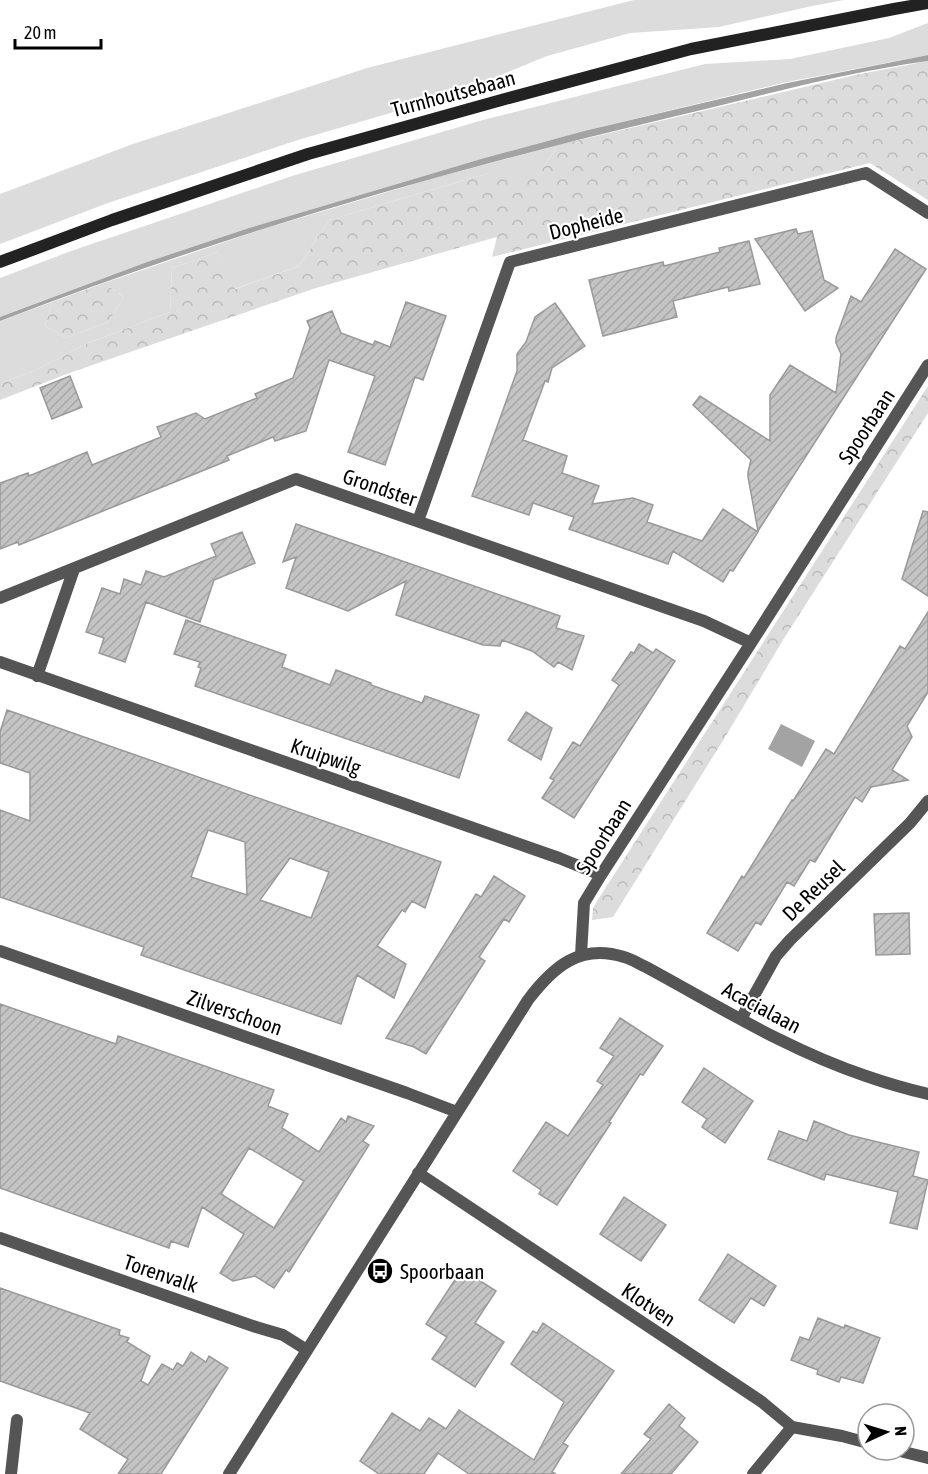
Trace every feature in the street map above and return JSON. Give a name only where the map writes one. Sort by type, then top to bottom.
[{"type":"main road","name":"Turnhoutsebaan","points":[[0,262],[112,220],[319,150],[691,50],[928,3]]},
{"type":"street","name":"Dopheide","points":[[418,521],[510,262],[866,173],[928,213]]},
{"type":"street","name":"Spoorbaan","points":[[581,955],[584,903],[928,365]]},
{"type":"street","name":"Grondster","points":[[0,598],[296,479],[704,621],[751,643]]},
{"type":"street","points":[[37,676],[74,568]]},
{"type":"street","name":"Kruipwilg","points":[[0,662],[559,858],[601,875]]},
{"type":"street","name":"De Reusel","points":[[741,1018],[776,957],[790,940],[910,823],[928,801]]},
{"type":"street","name":"Zilverschoon","points":[[0,951],[457,1112]]},
{"type":"street","name":"Acacialaan","points":[[581,955],[600,953],[624,957],[798,1049],[864,1076],[928,1094]]},
{"type":"street","points":[[229,1474],[528,1000],[543,980],[558,967],[581,955]]},
{"type":"street","name":"Klotven","points":[[418,1173],[762,1402],[792,1427],[856,1440]]},
{"type":"street","name":"Torenvalk","points":[[0,1238],[284,1335],[307,1350]]},
{"type":"street","points":[[11,1474],[17,1420]]},
{"type":"street","points":[[753,1474],[792,1427]]},
{"type":"green space","points":[[634,0],[844,0],[719,27],[630,33],[547,56],[452,95],[298,140],[108,203],[0,244],[0,194],[133,144],[367,68]]},
{"type":"green space","points":[[928,23],[928,55],[787,82],[584,131],[481,159],[249,228],[147,262],[0,317],[0,278],[71,251],[292,176],[483,120],[705,64],[790,59],[889,38]]},
{"type":"green space","points":[[928,61],[928,200],[870,163],[492,257],[497,237],[316,288],[72,372],[0,400],[0,383],[34,371],[88,343],[170,312],[172,268],[218,252],[235,289],[299,266],[329,220],[489,173],[540,173],[558,145],[855,75]]},
{"type":"green space","points":[[558,145],[540,173],[489,173],[329,220],[299,266],[234,289],[218,252],[172,268],[170,312],[88,343],[34,371],[0,383],[0,321],[52,302],[45,326],[66,338],[108,322],[124,297],[104,283],[263,229],[431,179]]},
{"type":"green space","points":[[104,283],[124,297],[108,322],[66,338],[45,326],[52,302]]},
{"type":"green space","points":[[928,386],[928,413],[783,640],[613,917],[592,920],[593,908],[599,898]]},
{"type":"shaded area","points":[[928,55],[928,61],[797,86],[498,161],[330,208],[164,261],[0,321],[0,317],[147,262],[249,228],[481,159],[584,131],[787,83]]},
{"type":"shaded area","points":[[781,724],[815,741],[802,767],[768,749]]},
{"type":"building","points":[[796,229],[798,234],[812,231],[824,280],[838,288],[805,311],[755,239]]},
{"type":"building","points":[[749,241],[760,284],[729,291],[728,287],[673,301],[677,317],[603,336],[589,280],[663,262],[664,266],[720,252],[719,248]]},
{"type":"building","points":[[895,249],[926,269],[758,531],[748,477],[751,460],[693,405],[700,396],[770,441],[770,395],[790,365],[836,393],[841,354],[836,338],[851,296],[861,302]]},
{"type":"building","points":[[406,302],[446,316],[423,380],[415,377],[385,465],[348,452],[375,376],[329,360],[306,431],[275,441],[273,437],[227,456],[229,460],[19,545],[18,542],[0,549],[0,483],[28,473],[29,476],[87,452],[92,465],[161,437],[157,427],[196,413],[205,419],[257,398],[255,394],[293,378],[310,328],[307,321],[332,311],[341,333],[373,345],[375,341],[390,347]]},
{"type":"building","points":[[555,303],[585,346],[552,368],[523,440],[567,456],[562,473],[599,486],[592,504],[633,498],[653,505],[647,522],[702,541],[723,509],[758,532],[733,571],[730,570],[723,582],[673,551],[668,564],[569,529],[574,517],[533,503],[529,515],[472,496],[517,371],[517,354],[526,342],[535,317]]},
{"type":"building","points":[[70,376],[82,407],[52,419],[40,388]]},
{"type":"building","points":[[923,511],[928,512],[928,596],[902,579]]},
{"type":"building","points":[[296,524],[560,616],[556,628],[584,636],[572,670],[558,662],[554,667],[532,651],[502,640],[500,646],[483,645],[396,615],[406,581],[348,611],[286,588],[296,557],[283,562]]},
{"type":"building","points":[[242,532],[255,563],[214,580],[200,622],[146,602],[125,662],[99,653],[104,638],[86,632],[102,588],[120,594],[124,579],[141,585],[146,571],[164,577],[216,556],[211,544]]},
{"type":"building","points":[[928,612],[928,692],[907,726],[912,737],[892,770],[908,780],[871,787],[862,802],[855,797],[815,862],[810,860],[794,886],[787,882],[761,925],[756,922],[738,951],[707,933],[826,749],[834,754],[900,646],[905,649]]},
{"type":"building","points":[[186,620],[286,655],[282,667],[330,685],[336,670],[422,703],[425,696],[479,715],[459,778],[195,686],[201,668],[198,667],[200,662],[174,654]]},
{"type":"building","points":[[639,644],[653,653],[656,649],[675,661],[574,818],[542,798],[554,780],[550,778],[573,742],[580,746],[619,685],[612,680]]},
{"type":"building","points":[[7,710],[441,862],[425,908],[412,901],[405,912],[402,910],[377,946],[406,964],[394,998],[357,975],[341,1024],[141,955],[144,947],[0,897],[0,810],[30,821],[30,773],[0,763],[0,732]],"holes":[[[208,830],[245,842],[247,895],[191,877]],[[290,858],[329,872],[311,918],[260,900]]]},
{"type":"building","points":[[526,712],[552,728],[541,760],[508,740]]},
{"type":"building","points":[[494,876],[525,896],[509,922],[504,919],[479,957],[485,961],[426,1054],[414,1047],[386,1038],[476,894],[481,897]]},
{"type":"building","points":[[909,913],[910,954],[876,955],[874,914]]},
{"type":"building","points":[[0,1004],[116,1044],[118,1036],[274,1090],[268,1106],[288,1114],[282,1128],[319,1152],[341,1118],[346,1122],[348,1116],[374,1126],[363,1141],[369,1145],[289,1272],[286,1270],[274,1288],[255,1276],[233,1281],[220,1273],[244,1234],[202,1207],[188,1247],[171,1241],[169,1248],[0,1188]],"holes":[[[249,1148],[304,1181],[274,1228],[221,1194]]]},
{"type":"building","points":[[620,1018],[663,1046],[643,1075],[640,1074],[557,1205],[539,1194],[541,1190],[513,1171],[546,1122],[568,1136],[603,1085],[597,1081],[614,1056],[600,1048]]},
{"type":"building","points":[[704,1068],[753,1101],[725,1143],[702,1127],[707,1119],[682,1102]]},
{"type":"building","points":[[814,1121],[849,1135],[919,1152],[913,1176],[928,1180],[917,1229],[890,1223],[898,1192],[826,1174],[824,1180],[768,1159],[779,1131],[807,1141]]},
{"type":"building","points":[[624,1197],[666,1225],[641,1261],[600,1234]]},
{"type":"building","points":[[728,1254],[776,1286],[764,1306],[751,1298],[734,1323],[699,1300]]},
{"type":"building","points":[[462,1269],[496,1291],[475,1323],[504,1342],[475,1387],[432,1359],[447,1337],[426,1324]]},
{"type":"building","points":[[0,1288],[120,1330],[119,1335],[129,1338],[127,1342],[150,1356],[141,1381],[148,1385],[162,1364],[173,1370],[177,1363],[183,1366],[191,1352],[206,1362],[209,1356],[228,1368],[161,1474],[118,1474],[128,1459],[80,1429],[90,1413],[0,1381]]},
{"type":"building","points":[[818,1318],[880,1338],[863,1383],[841,1377],[839,1382],[817,1374],[818,1370],[791,1360],[800,1337],[809,1340]]},
{"type":"building","points":[[543,1323],[614,1371],[563,1443],[568,1446],[552,1472],[556,1474],[469,1474],[438,1453],[424,1474],[379,1474],[360,1461],[392,1413],[420,1431],[429,1418],[446,1429],[459,1410],[534,1460],[564,1402],[511,1364],[533,1331],[537,1333]]},
{"type":"building","points":[[669,1404],[685,1418],[679,1426],[698,1442],[671,1474],[621,1474],[651,1439],[644,1434]]},
{"type":"place","name":"Spoorbaan","points":[[380,1271]]}]
